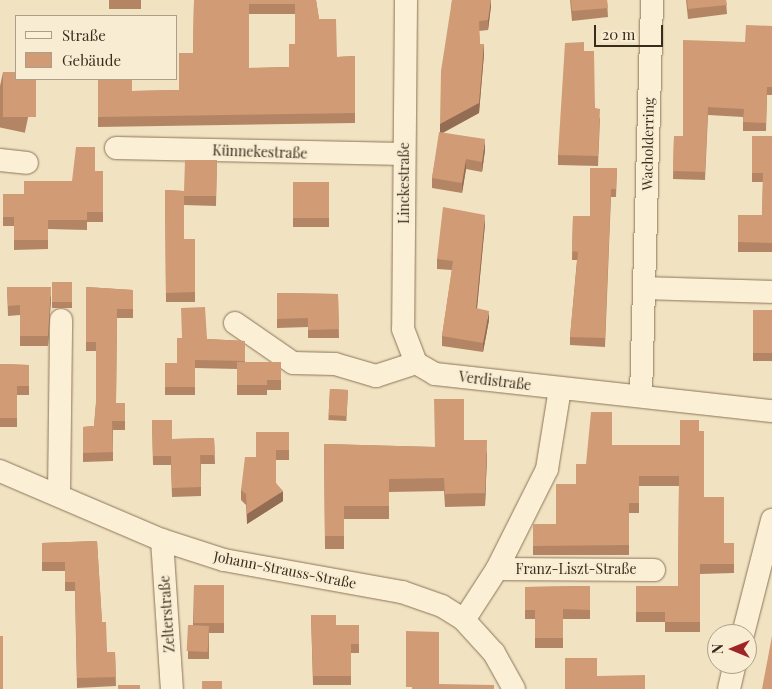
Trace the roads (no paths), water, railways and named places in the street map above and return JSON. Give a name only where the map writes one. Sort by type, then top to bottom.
[{"type":"street","name":"Linckestraße","points":[[406,0],[403,329],[416,364]]},
{"type":"street","name":"Wacholderring","points":[[642,396],[652,0]]},
{"type":"street","name":"Künnekestraße","points":[[116,148],[404,154]]},
{"type":"street","points":[[0,160],[27,162]]},
{"type":"street","points":[[645,288],[772,292]]},
{"type":"street","points":[[59,495],[61,320]]},
{"type":"street","points":[[236,323],[293,363],[335,364],[376,376],[416,364]]},
{"type":"street","name":"Verdistraße","points":[[416,364],[435,374],[560,390],[642,396],[772,411]]},
{"type":"street","name":"Franz-Liszt-Straße","points":[[464,620],[497,569],[547,469],[560,390]]},
{"type":"street","name":"Johann-Strauss-Straße","points":[[0,471],[162,540],[224,560],[402,592],[464,620],[494,653],[514,689]]},
{"type":"street","points":[[746,624],[772,520]]},
{"type":"street","name":"Zelterstraße","points":[[162,540],[172,689]]},
{"type":"street","name":"Franz-Liszt-Straße","points":[[497,569],[654,570]]},
{"type":"street","points":[[729,689],[733,674]]}]
